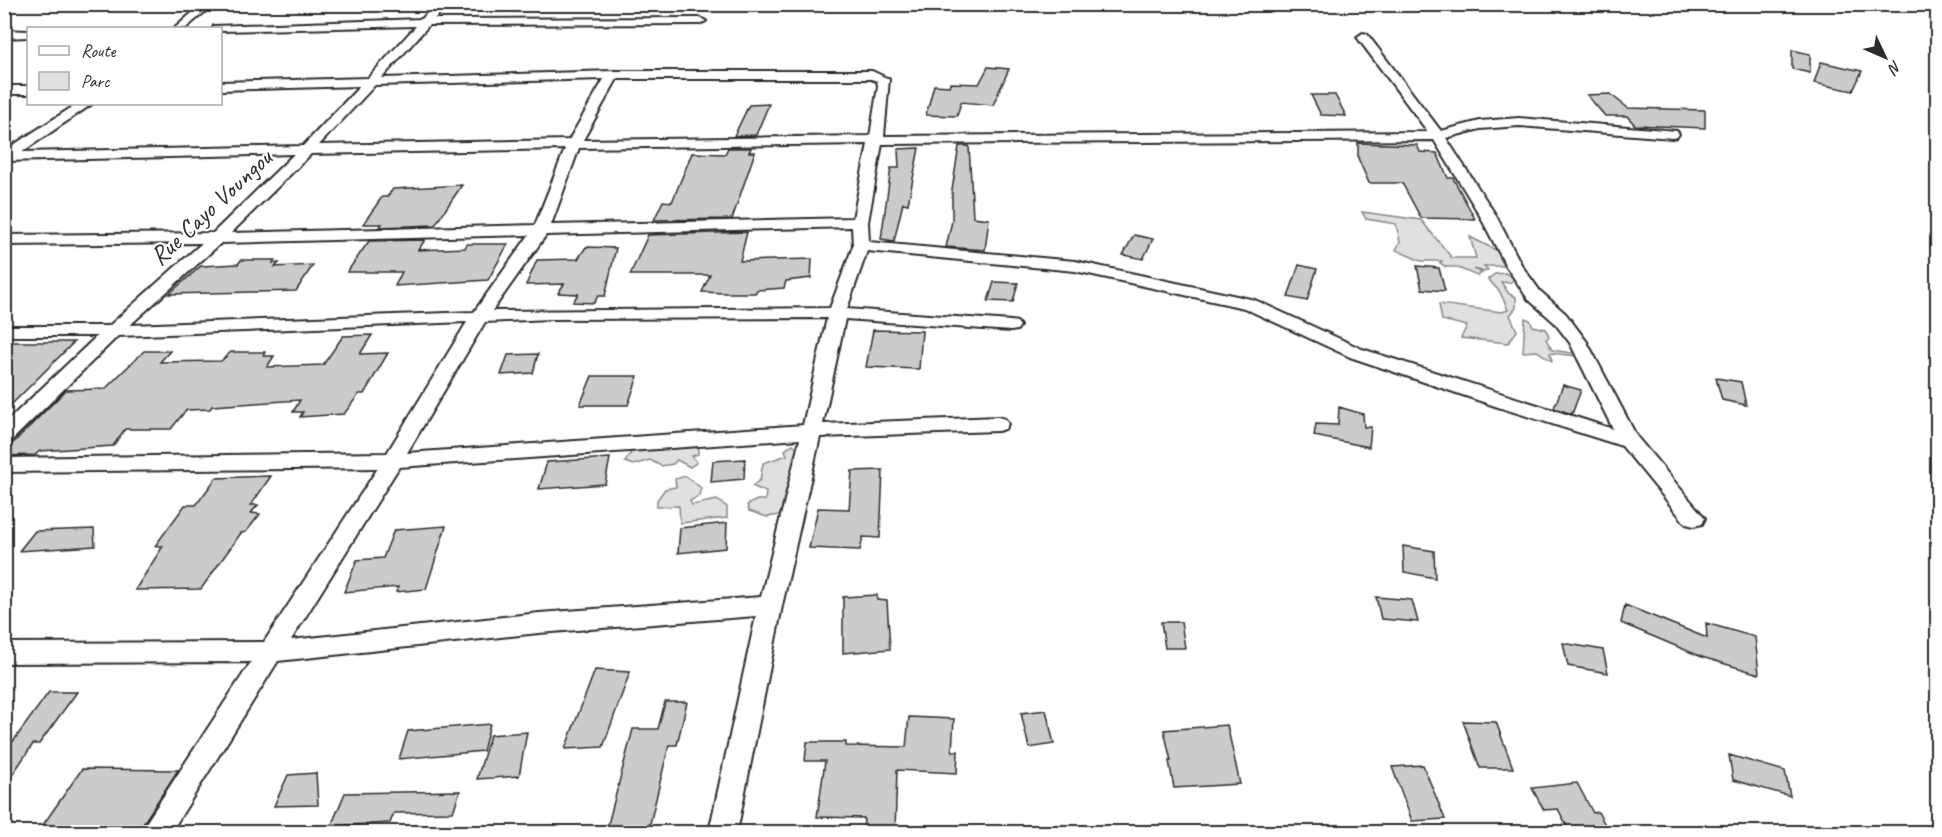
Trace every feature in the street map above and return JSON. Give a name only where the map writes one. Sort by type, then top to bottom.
[{"type":"street","points":[[181,27],[209,4]]},
{"type":"street","name":"Rue Cayo Voungou","points":[[4,436],[113,331],[217,238],[370,84],[442,4]]},
{"type":"street","points":[[222,28],[426,22],[700,21]]},
{"type":"street","points":[[4,34],[27,34]]},
{"type":"street","points":[[1363,37],[1438,136],[1486,214],[1514,266],[1534,295],[1560,318],[1578,342],[1629,441],[1694,518]]},
{"type":"street","points":[[156,832],[393,460],[480,316],[541,230],[573,145],[613,75]]},
{"type":"street","points":[[222,86],[370,84],[613,75],[872,75],[883,78],[884,86],[876,140],[860,222],[861,246],[837,313],[770,606],[723,832]]},
{"type":"street","points":[[4,90],[27,90]]},
{"type":"street","points":[[4,157],[83,105]]},
{"type":"street","points":[[4,157],[307,149],[1054,137],[1438,136],[1480,125],[1519,122],[1672,134]]},
{"type":"street","points":[[4,240],[217,238],[860,222]]},
{"type":"street","points":[[861,246],[1075,266],[1249,304],[1356,353],[1502,402],[1629,441]]},
{"type":"street","points":[[4,331],[113,331],[480,316],[837,313],[1011,326]]},
{"type":"street","points":[[4,465],[422,460],[812,430],[998,424]]},
{"type":"street","points":[[4,653],[271,652],[539,623],[770,606]]},
{"type":"green space","points":[[1362,212],[1421,220],[1452,258],[1476,258],[1470,237],[1504,254],[1510,266],[1484,266],[1488,270],[1485,272],[1474,269],[1482,273],[1477,276],[1456,267],[1446,267],[1440,263],[1442,261],[1421,261],[1396,250],[1400,242],[1396,224],[1366,219]]},
{"type":"green space","points":[[1505,273],[1515,278],[1510,283],[1501,282],[1509,294],[1516,297],[1516,308],[1510,315],[1517,331],[1508,343],[1461,338],[1467,326],[1442,320],[1439,304],[1502,312],[1508,310],[1500,292],[1488,279],[1495,274]]},
{"type":"green space","points":[[1525,318],[1530,320],[1533,326],[1546,329],[1549,337],[1546,339],[1552,350],[1578,354],[1577,356],[1550,353],[1552,361],[1537,351],[1523,352]]},
{"type":"green space","points":[[698,444],[698,454],[692,456],[697,462],[690,467],[677,460],[673,464],[661,466],[650,460],[633,465],[625,462],[634,448]]},
{"type":"green space","points":[[793,444],[803,453],[786,514],[767,517],[749,511],[747,505],[757,500],[765,500],[766,492],[752,486],[760,480],[763,463],[787,455],[785,450]]},
{"type":"green space","points":[[686,476],[701,488],[699,496],[690,501],[692,505],[717,500],[727,507],[727,518],[680,523],[679,506],[657,507],[657,500],[665,489],[676,487],[675,479]]},
{"type":"building","points":[[1792,50],[1810,54],[1810,73],[1792,69]]},
{"type":"building","points":[[1821,62],[1862,71],[1853,91],[1814,83]]},
{"type":"building","points":[[988,67],[1009,69],[993,105],[961,102],[957,116],[926,115],[934,85],[979,84]]},
{"type":"building","points":[[1610,94],[1628,108],[1705,110],[1705,128],[1635,125],[1627,116],[1605,116],[1587,95]]},
{"type":"building","points":[[1311,95],[1335,95],[1346,116],[1321,115]]},
{"type":"building","points":[[769,104],[756,135],[734,136],[749,105]]},
{"type":"building","points":[[1358,143],[1417,145],[1420,152],[1437,153],[1448,178],[1453,178],[1475,219],[1421,218],[1402,183],[1369,183],[1358,158]]},
{"type":"building","points":[[959,146],[969,146],[973,217],[989,219],[985,250],[946,247],[952,221],[952,190]]},
{"type":"building","points":[[728,148],[751,148],[749,152],[755,152],[732,219],[654,220],[663,201],[672,202],[692,153],[725,154]]},
{"type":"building","points":[[919,148],[908,204],[903,203],[894,241],[881,239],[891,168],[899,168],[898,149]]},
{"type":"building","points":[[462,185],[435,225],[379,227],[382,224],[363,224],[382,197],[387,197],[393,189]]},
{"type":"building","points":[[747,232],[740,261],[812,259],[811,278],[786,281],[784,288],[757,290],[755,293],[725,293],[702,292],[710,275],[630,275],[648,235]]},
{"type":"building","points":[[1134,235],[1153,239],[1143,259],[1123,255]]},
{"type":"building","points":[[425,240],[418,250],[465,248],[467,244],[508,244],[488,280],[395,286],[402,272],[347,272],[369,241]]},
{"type":"building","points":[[586,247],[616,248],[605,296],[598,296],[594,303],[573,302],[578,294],[558,293],[564,284],[526,285],[537,260],[578,259]]},
{"type":"building","points":[[241,260],[275,260],[273,263],[279,263],[275,267],[313,265],[296,291],[169,294],[201,266],[238,264]]},
{"type":"building","points":[[1299,265],[1317,269],[1307,301],[1288,297]]},
{"type":"building","points":[[1417,266],[1439,268],[1445,291],[1422,289]]},
{"type":"building","points":[[994,282],[1018,283],[1013,302],[988,301]]},
{"type":"building","points":[[873,330],[922,331],[919,369],[866,367]]},
{"type":"building","points":[[372,335],[360,354],[388,353],[364,394],[359,394],[344,414],[300,417],[303,412],[293,412],[300,400],[212,406],[210,409],[186,410],[171,429],[125,429],[113,446],[40,451],[35,455],[4,456],[4,445],[13,443],[66,390],[105,389],[144,351],[170,351],[160,362],[221,361],[231,352],[265,352],[263,356],[274,356],[267,367],[323,365],[343,336]]},
{"type":"building","points":[[4,342],[74,342],[4,412]]},
{"type":"building","points":[[538,354],[533,373],[501,375],[508,355]]},
{"type":"building","points":[[592,376],[638,376],[628,405],[580,405]]},
{"type":"building","points":[[1716,378],[1741,382],[1746,405],[1722,400]]},
{"type":"building","points":[[1563,385],[1581,390],[1572,414],[1554,408]]},
{"type":"building","points":[[1339,407],[1363,414],[1364,427],[1371,427],[1369,447],[1314,436],[1316,424],[1338,425]]},
{"type":"building","points":[[610,458],[605,484],[539,489],[547,462]]},
{"type":"building","points":[[745,459],[744,479],[711,482],[713,461]]},
{"type":"building","points":[[883,470],[880,538],[863,537],[860,550],[809,548],[818,508],[849,509],[852,471]]},
{"type":"building","points":[[271,476],[251,505],[258,505],[251,513],[260,514],[246,532],[241,533],[201,589],[135,590],[163,546],[155,546],[185,505],[196,505],[216,478]]},
{"type":"building","points":[[727,523],[726,548],[678,553],[680,528]]},
{"type":"building","points":[[446,526],[426,589],[396,592],[398,587],[344,592],[357,560],[383,558],[394,530]]},
{"type":"building","points":[[94,529],[95,546],[19,551],[35,531]]},
{"type":"building","points":[[1403,546],[1434,551],[1435,578],[1404,572]]},
{"type":"building","points":[[877,595],[877,600],[887,601],[890,649],[843,653],[843,597]]},
{"type":"building","points":[[1376,597],[1412,600],[1418,622],[1381,619]]},
{"type":"building","points":[[1625,605],[1707,638],[1706,623],[1755,637],[1759,674],[1702,657],[1621,623]]},
{"type":"building","points":[[1161,622],[1181,622],[1185,648],[1165,648]]},
{"type":"building","points":[[1563,643],[1603,650],[1608,673],[1568,666]]},
{"type":"building","points":[[595,670],[630,672],[603,747],[565,749]]},
{"type":"building","points":[[49,692],[77,692],[39,744],[33,744],[4,787],[4,747],[9,747]]},
{"type":"building","points":[[665,702],[687,702],[677,745],[669,745],[648,832],[606,832],[633,729],[658,729]]},
{"type":"building","points":[[1046,710],[1054,744],[1029,748],[1021,713]]},
{"type":"building","points":[[909,717],[954,719],[952,751],[958,751],[957,773],[897,770],[895,832],[863,832],[864,818],[817,817],[825,761],[805,761],[807,742],[846,742],[846,746],[906,747]]},
{"type":"building","points":[[1463,721],[1496,722],[1513,768],[1480,768]]},
{"type":"building","points":[[490,724],[483,751],[399,759],[408,731]]},
{"type":"building","points":[[1227,725],[1240,784],[1174,788],[1164,730]]},
{"type":"building","points":[[527,732],[519,776],[477,779],[490,735]]},
{"type":"building","points":[[1729,755],[1785,771],[1790,796],[1733,780]]},
{"type":"building","points":[[1423,765],[1445,819],[1412,821],[1392,767]]},
{"type":"building","points":[[82,769],[178,770],[144,822],[140,832],[38,832]]},
{"type":"building","points":[[316,773],[318,805],[274,806],[288,775]]},
{"type":"building","points":[[1577,783],[1593,813],[1598,812],[1609,832],[1570,832],[1558,809],[1544,810],[1532,788]]},
{"type":"building","points":[[460,791],[453,812],[394,813],[390,823],[331,826],[345,793]]}]
